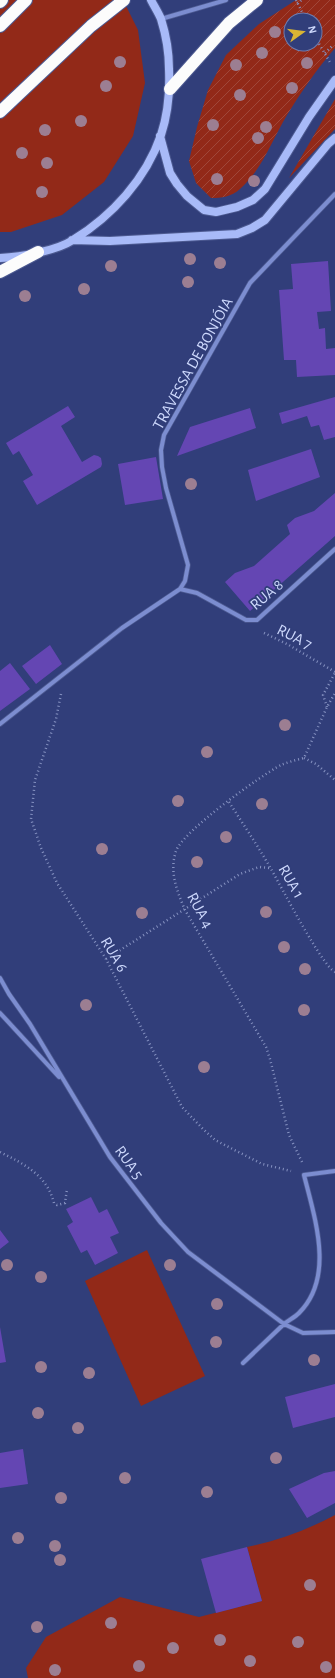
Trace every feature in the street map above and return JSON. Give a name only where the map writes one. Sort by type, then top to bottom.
[{"type":"highway","points":[[0,26],[26,0]]},
{"type":"highway","points":[[0,112],[91,26],[124,0]]},
{"type":"highway","points":[[170,88],[229,23],[257,0]]},
{"type":"highway","points":[[0,272],[38,252]]},
{"type":"main road","points":[[0,258],[38,252],[72,240],[116,208],[142,175],[160,136],[167,112],[170,88],[169,53],[161,19],[151,0]]},
{"type":"main road","points":[[160,136],[170,173],[187,196],[204,210],[216,212],[237,207],[253,200],[265,190],[309,117],[335,80]]},
{"type":"main road","points":[[72,240],[110,241],[237,234],[252,228],[265,220],[328,144],[335,138]]},
{"type":"street","points":[[161,19],[226,0]]},
{"type":"street","name":"TRAVESSA DE BONJÓIA","points":[[180,589],[185,581],[188,565],[166,488],[162,467],[161,450],[164,435],[250,282],[335,194]]},
{"type":"street","name":"RUA 8","points":[[180,589],[197,593],[246,620],[257,620],[335,549]]},
{"type":"street","points":[[0,724],[66,674],[122,628],[180,589]]},
{"type":"street","name":"RUA 5","points":[[0,978],[9,994],[30,1024],[110,1157],[161,1223],[188,1252],[284,1324],[303,1333],[335,1332]]},
{"type":"street","points":[[0,1013],[65,1084]]},
{"type":"street","points":[[243,1363],[284,1324],[300,1313],[314,1292],[321,1270],[320,1243],[304,1175],[335,1171]]},
{"type":"path","points":[[302,0],[296,2],[302,12]]},
{"type":"path","points":[[325,53],[332,46]]},
{"type":"path","points":[[323,50],[332,65]]},
{"type":"path","name":"RUA 7","points":[[246,620],[267,635],[287,644],[335,672],[323,695],[327,707]]},
{"type":"path","name":"RUA 6","points":[[66,674],[56,718],[35,780],[31,819],[41,848],[57,883],[106,959],[182,1107],[215,1140],[262,1164],[304,1175]]},
{"type":"path","points":[[335,693],[304,758],[316,764],[335,780]]},
{"type":"path","name":"RUA 4","points":[[304,758],[280,766],[229,802],[192,831],[182,840],[176,851],[173,873],[176,889],[185,910],[266,1047],[289,1135],[301,1158],[304,1175]]},
{"type":"path","name":"RUA 1","points":[[229,802],[270,868],[319,953],[331,970],[335,972]]},
{"type":"path","points":[[106,959],[240,874],[259,868],[270,868]]},
{"type":"path","points":[[0,1152],[30,1168],[44,1180],[52,1193],[54,1202],[57,1204],[65,1203],[67,1189]]},
{"type":"shaded area","points":[[0,0],[123,0],[138,30],[145,83],[133,136],[104,182],[62,215],[11,232],[0,232]]},
{"type":"shaded area","points":[[296,0],[335,0],[335,48],[316,72],[287,115],[255,173],[237,192],[223,197],[211,198],[196,183],[189,161],[208,90],[226,55],[259,24]]},
{"type":"shaded area","points":[[335,99],[335,129],[289,178]]},
{"type":"shaded area","points":[[147,1250],[205,1376],[141,1406],[85,1281]]},
{"type":"shaded area","points":[[335,1515],[335,1678],[28,1678],[26,1668],[46,1637],[120,1597],[199,1617],[262,1601],[247,1547],[269,1542],[292,1534]]},
{"type":"building","points":[[328,261],[331,311],[317,312],[319,329],[325,328],[326,349],[335,348],[335,375],[297,377],[296,360],[284,360],[279,290],[293,289],[291,264]]},
{"type":"building","points":[[335,397],[335,437],[324,440],[319,425],[311,427],[307,416],[282,424],[279,413]]},
{"type":"building","points":[[68,406],[75,417],[61,426],[82,462],[94,455],[101,458],[102,464],[101,467],[37,505],[23,481],[33,475],[19,451],[13,455],[6,443]]},
{"type":"building","points":[[250,408],[256,428],[177,456],[190,427]]},
{"type":"building","points":[[311,449],[320,477],[256,501],[248,470]]},
{"type":"building","points":[[156,457],[163,499],[125,505],[118,464]]},
{"type":"building","points":[[335,493],[335,536],[250,611],[225,582],[235,573],[254,566],[290,534],[287,525],[295,518],[314,511]]},
{"type":"building","points":[[50,645],[62,664],[36,684],[22,666]]},
{"type":"building","points":[[10,663],[30,689],[0,711],[0,671]]},
{"type":"building","points":[[91,1197],[99,1213],[107,1209],[119,1233],[110,1237],[118,1253],[95,1265],[87,1250],[81,1253],[67,1226],[73,1222],[66,1209]]},
{"type":"building","points":[[0,1230],[9,1242],[0,1249]]},
{"type":"building","points":[[0,1327],[6,1362],[0,1363]]},
{"type":"building","points":[[335,1384],[335,1417],[293,1428],[285,1397]]},
{"type":"building","points":[[23,1449],[28,1484],[0,1488],[0,1453]]},
{"type":"building","points":[[335,1471],[335,1503],[307,1518],[289,1489],[324,1473]]},
{"type":"building","points":[[247,1547],[262,1601],[216,1613],[201,1559]]}]
